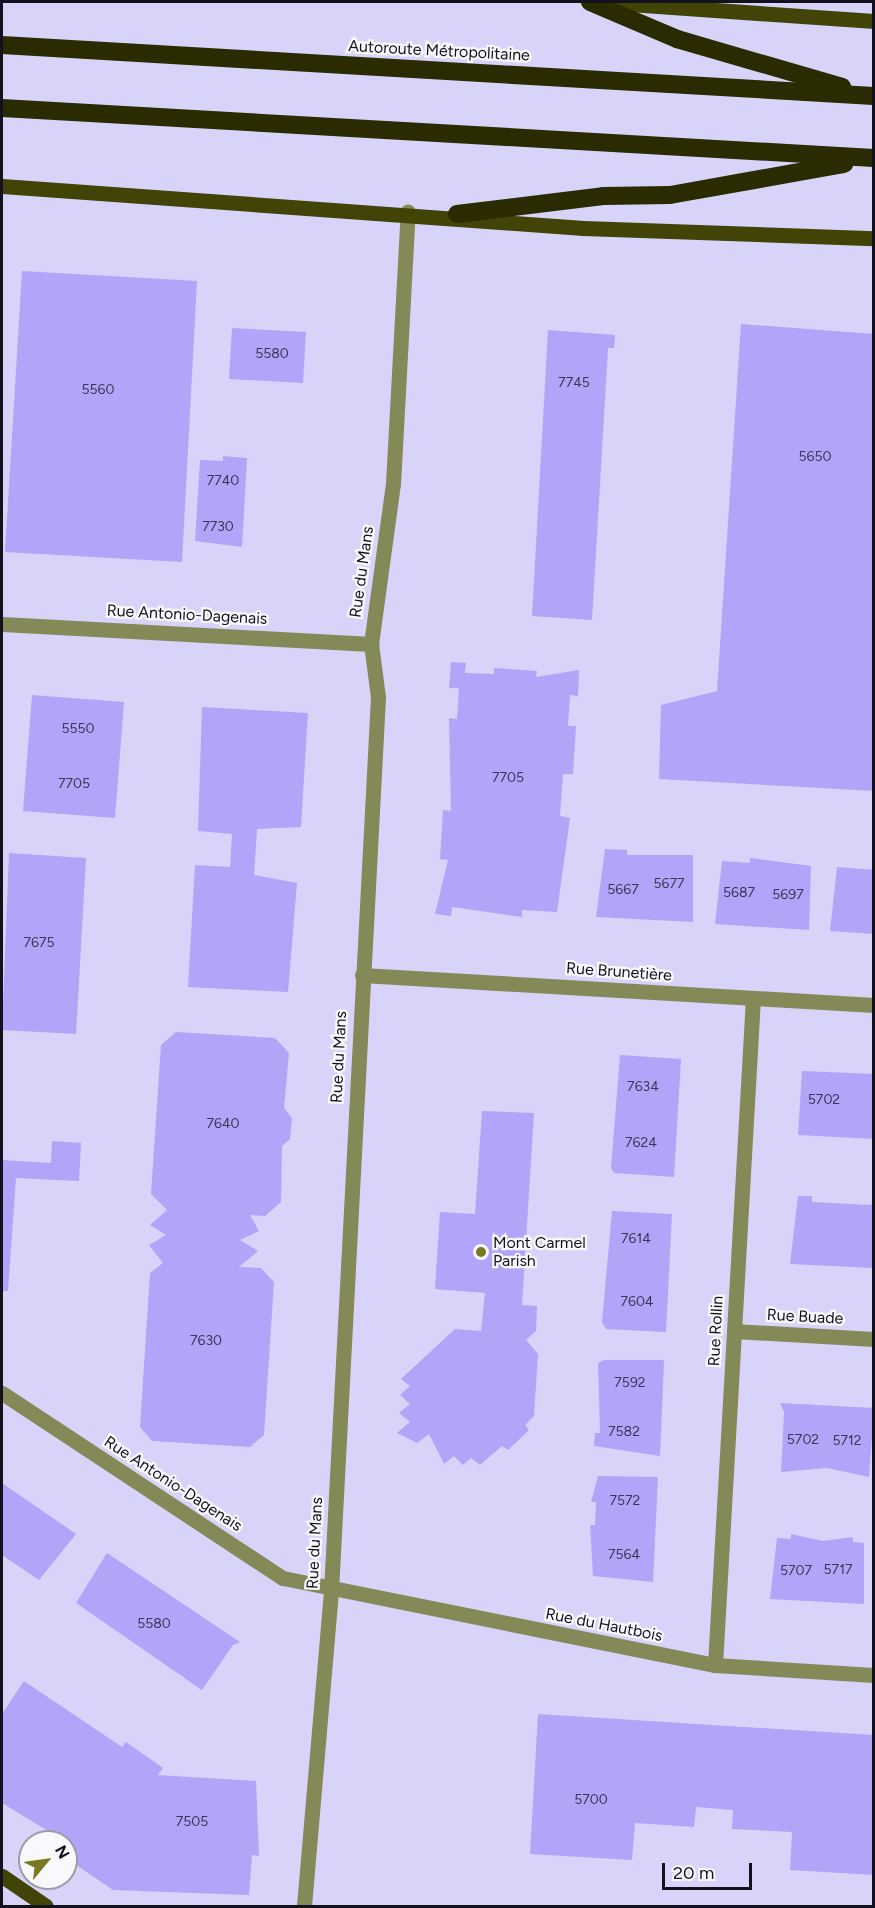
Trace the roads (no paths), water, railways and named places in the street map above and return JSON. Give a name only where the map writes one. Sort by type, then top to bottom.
[{"type":"highway","points":[[590,2],[677,39],[873,96]]},
{"type":"highway","name":"Autoroute Métropolitaine","points":[[2,45],[873,96]]},
{"type":"highway","points":[[2,108],[873,158]]},
{"type":"highway","points":[[457,214],[603,196],[670,195],[873,158]]},
{"type":"main road","points":[[601,2],[873,21]]},
{"type":"main road","points":[[2,186],[457,214],[583,228],[873,237]]},
{"type":"main road","points":[[2,1876],[46,1906]]},
{"type":"street","name":"Rue du Mans","points":[[304,1906],[331,1591],[378,697],[371,644],[393,484],[408,211]]},
{"type":"street","name":"Rue Antonio-Dagenais","points":[[2,624],[371,644]]},
{"type":"street","name":"Rue Brunetière","points":[[362,975],[873,1005]]},
{"type":"street","name":"Rue Rollin","points":[[715,1665],[753,998]]},
{"type":"street","name":"Rue Buade","points":[[734,1331],[873,1339]]},
{"type":"street","name":"Rue Antonio-Dagenais","points":[[2,1393],[283,1578],[331,1591]]},
{"type":"street","name":"Rue du Hautbois","points":[[331,1591],[715,1665],[873,1675]]},
{"type":"place","name":"Mont Carmel Parish","points":[[481,1252]]}]
